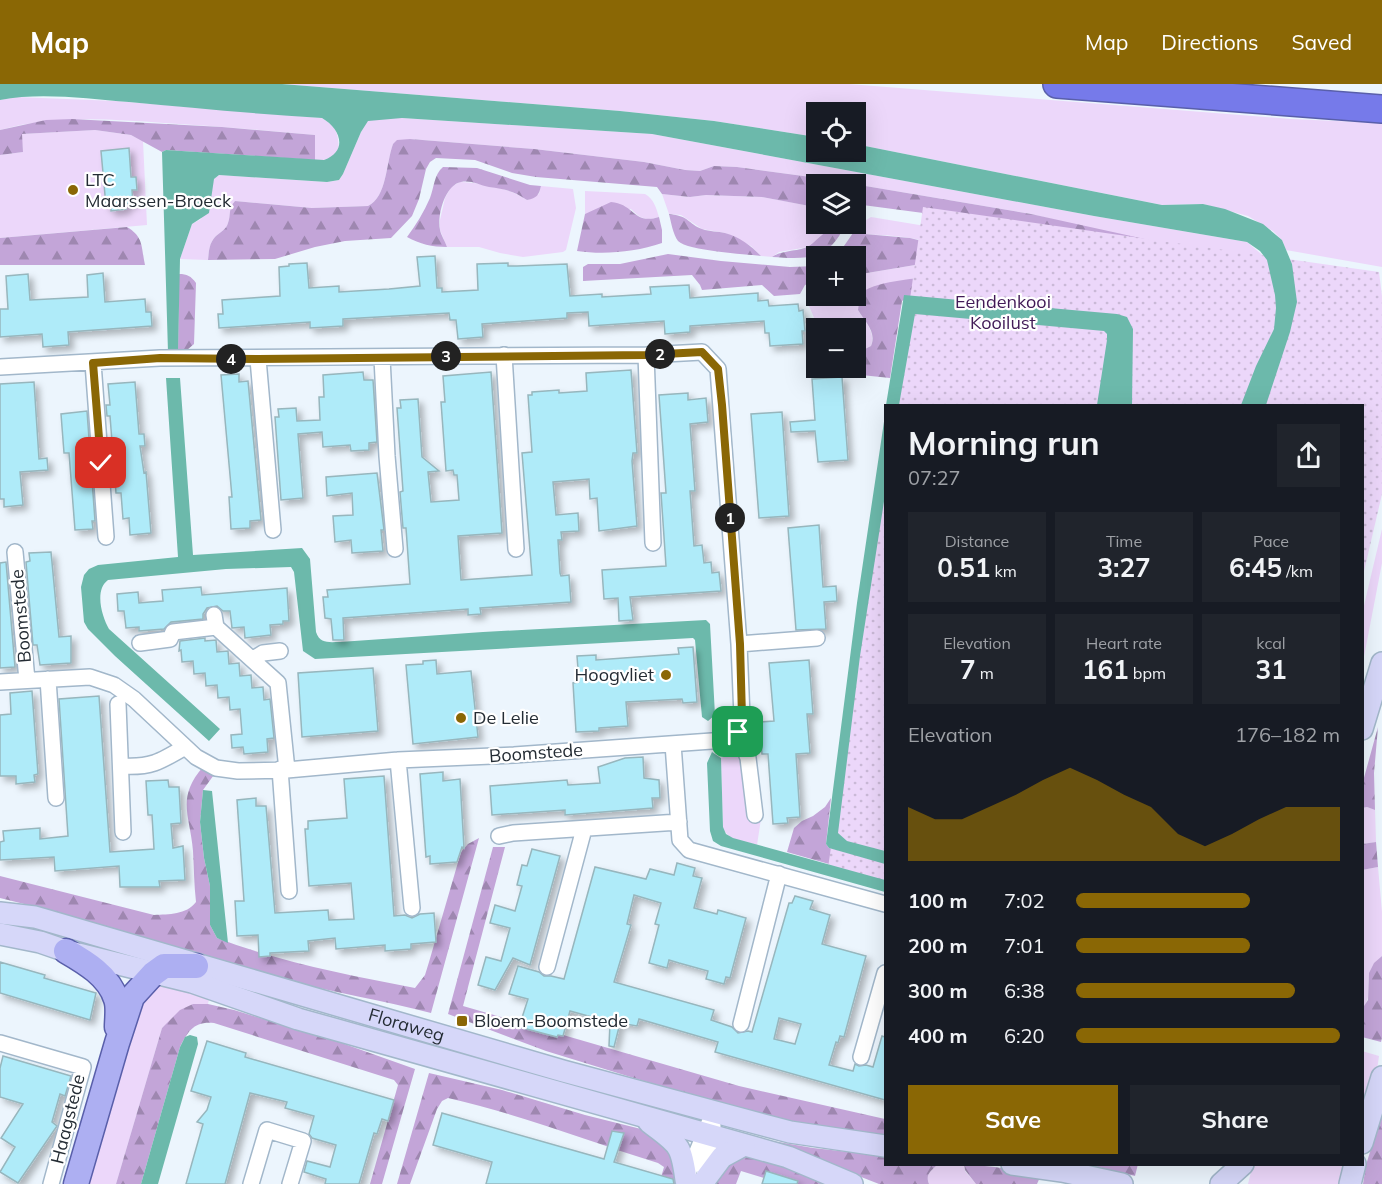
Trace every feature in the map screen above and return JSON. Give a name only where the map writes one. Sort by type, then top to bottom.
[{"type":"highway","points":[[1057,84],[1382,109]]},
{"type":"main road","points":[[1364,722],[1382,663]]},
{"type":"main road","name":"Floraweg","points":[[0,913],[35,917],[196,966],[315,997],[563,1071],[790,1132],[884,1146]]},
{"type":"main road","name":"Floraweg","points":[[0,934],[40,942],[153,974],[192,982],[298,1019],[554,1093],[788,1157],[852,1184]]},
{"type":"main road","points":[[66,951],[91,967],[108,984],[117,1000],[117,1043]]},
{"type":"main road","points":[[76,1184],[132,997],[153,974],[164,966],[196,966]]},
{"type":"main road","points":[[1364,1136],[1382,1077]]},
{"type":"main road","points":[[639,1115],[676,1143],[694,1182],[722,1157],[744,1145]]},
{"type":"main road","points":[[1026,1166],[1122,1184]]},
{"type":"main road","points":[[1221,1184],[1242,1166]]},
{"type":"main road","points":[[1239,1184],[1244,1166]]},
{"type":"main road","points":[[1350,1184],[1355,1166]]},
{"type":"street","points":[[0,367],[160,358],[646,355],[702,352],[718,369],[740,644],[742,717],[732,736],[748,758],[755,815]]},
{"type":"street","points":[[504,355],[516,549]]},
{"type":"street","points":[[646,355],[653,543]]},
{"type":"street","points":[[382,357],[395,549]]},
{"type":"street","points":[[258,359],[273,530]]},
{"type":"street","points":[[93,363],[106,537]]},
{"type":"street","name":"Boomstede","points":[[15,552],[27,680]]},
{"type":"street","points":[[140,643],[170,639],[173,632],[215,621],[278,683],[289,891]]},
{"type":"street","points":[[740,644],[817,638]]},
{"type":"street","points":[[253,659],[263,653],[280,651]]},
{"type":"street","name":"Boomstede","points":[[0,682],[90,677],[114,685],[135,699],[196,757],[216,768],[238,771],[284,770],[398,760],[673,744],[732,736]]},
{"type":"street","name":"Boomstede","points":[[48,679],[56,798]]},
{"type":"street","points":[[118,704],[123,832]]},
{"type":"street","points":[[673,744],[680,840],[689,850],[884,904]]},
{"type":"street","points":[[121,766],[139,767],[160,762],[185,747]]},
{"type":"street","points":[[398,760],[412,908]]},
{"type":"street","points":[[499,836],[513,833],[679,822]]},
{"type":"street","points":[[547,967],[584,829]]},
{"type":"street","points":[[741,1024],[779,874]]},
{"type":"street","points":[[861,1056],[884,976]]},
{"type":"street","name":"Haagstede","points":[[0,1043],[82,1067],[51,1184]]},
{"type":"street","points":[[694,1182],[714,1111]]},
{"type":"street","points":[[251,1184],[267,1131],[303,1141],[290,1184]]},
{"type":"green space","points":[[282,84],[849,84],[1291,119],[1382,123],[1382,267],[1286,250],[1282,240],[1273,231],[1248,216],[1203,204],[1162,205],[866,146],[866,102],[806,102],[806,135],[714,121],[620,111]]},
{"type":"green space","points":[[17,97],[116,101],[322,118],[336,131],[339,150],[328,159],[315,160],[315,135],[122,120],[61,120],[0,130],[0,100]]},
{"type":"green space","points":[[402,118],[652,134],[1247,242],[1267,259],[1271,273],[1031,214],[866,186],[866,174],[806,174],[806,176],[714,166],[700,171],[685,170],[644,162],[534,149],[410,139],[393,144],[379,195],[368,206],[312,208],[235,201],[230,209],[227,225],[212,242],[208,260],[180,259],[192,224],[201,219],[214,179],[219,175],[327,182],[339,180],[368,120]]},
{"type":"green space","points":[[72,119],[222,127],[315,135],[315,160],[166,150],[162,152],[131,135],[95,130],[22,134],[23,152],[0,155],[0,130],[46,120]]},
{"type":"green space","name":"LTC Maarssen-Broeck","points":[[95,130],[131,135],[143,141],[147,225],[0,238],[0,155],[23,152],[21,134]]},
{"type":"green space","points":[[410,139],[534,149],[644,162],[685,170],[700,171],[714,166],[737,167],[806,176],[806,205],[762,197],[706,195],[690,197],[662,194],[657,187],[536,177],[512,173],[475,160],[436,158],[426,169],[419,199],[412,216],[391,238],[345,241],[275,259],[208,260],[212,242],[227,225],[230,209],[235,201],[312,208],[368,206],[379,195],[393,144],[397,140]]},
{"type":"green space","points":[[443,167],[477,168],[530,185],[541,186],[537,196],[527,200],[509,191],[472,182],[455,184],[443,202],[439,224],[447,247],[431,246],[407,237],[425,208],[436,177]]},
{"type":"green space","points":[[460,182],[495,187],[527,200],[539,194],[541,186],[573,189],[576,208],[566,250],[523,257],[479,247],[447,247],[440,230],[440,220],[445,198],[451,187]]},
{"type":"green space","points":[[866,186],[1031,214],[1181,247],[866,205]]},
{"type":"green space","points":[[585,191],[645,194],[653,201],[659,217],[643,218],[631,209],[585,214]]},
{"type":"green space","points":[[662,194],[690,197],[706,195],[762,197],[806,205],[806,234],[827,234],[806,247],[779,252],[772,257],[761,256],[751,246],[725,233],[702,229],[681,215],[669,214]]},
{"type":"green space","points":[[611,202],[625,206],[644,218],[659,217],[662,243],[620,252],[577,251],[585,214]]},
{"type":"green space","name":"Eendenkooi Kooilust","points":[[923,207],[1379,272],[1382,296],[1382,494],[1364,571],[1364,404],[895,404]]},
{"type":"green space","points":[[669,214],[681,216],[702,229],[735,237],[749,245],[761,256],[704,250],[684,244],[676,238]]},
{"type":"green space","points":[[871,217],[1018,242],[996,276],[988,280],[965,283],[945,276],[936,276],[901,281],[866,291],[866,273],[937,260],[941,253],[940,248],[921,240],[866,234],[866,220]]},
{"type":"green space","points":[[127,227],[139,239],[145,265],[0,265],[0,238]]},
{"type":"green space","points":[[823,234],[840,234],[831,246],[808,246]]},
{"type":"green space","points":[[852,234],[910,238],[934,244],[921,264],[866,273],[866,246],[844,246]]},
{"type":"green space","points":[[805,248],[806,258],[772,257],[781,253]]},
{"type":"green space","points":[[668,254],[721,261],[806,266],[806,285],[800,294],[774,296],[762,285],[702,290],[692,275],[583,281],[583,267],[588,264],[620,264]]},
{"type":"green space","points":[[179,274],[189,276],[196,283],[194,344],[187,350],[178,352]]},
{"type":"green space","points":[[944,276],[902,301],[890,378],[866,376],[866,348],[871,346],[872,336],[866,318],[858,310],[859,306],[866,306],[866,290],[889,282]]},
{"type":"green space","points":[[809,306],[859,306],[858,310],[863,318],[814,318]]},
{"type":"green space","points":[[866,322],[872,336],[871,346],[866,348]]},
{"type":"green space","points":[[884,479],[884,885],[828,868]]},
{"type":"green space","points":[[1382,529],[1382,563],[1364,657],[1364,606]]},
{"type":"green space","points":[[1378,727],[1374,773],[1375,810],[1364,808],[1364,778]]},
{"type":"green space","points":[[737,751],[743,755],[748,819],[761,819],[757,845],[729,836],[723,828],[721,758]]},
{"type":"green space","points":[[203,767],[216,772],[203,790],[200,822],[210,886],[210,925],[217,938],[290,961],[415,988],[425,975],[461,852],[468,844],[479,838],[431,1013],[303,984],[0,898],[0,876],[154,915],[177,913],[192,906],[196,902],[187,798],[195,778]]},
{"type":"green space","points":[[831,798],[826,844],[829,848],[884,864],[884,880],[787,852],[794,828],[825,807]]},
{"type":"green space","points":[[1364,808],[1375,810],[1376,842],[1364,844]]},
{"type":"green space","points":[[1376,842],[1378,867],[1364,870],[1364,844]]},
{"type":"green space","points":[[493,847],[505,847],[463,1006],[739,1086],[884,1119],[884,1137],[822,1129],[673,1090],[546,1051],[448,1014]]},
{"type":"green space","points":[[1378,867],[1382,912],[1382,956],[1371,970],[1368,996],[1364,1006],[1364,870]]},
{"type":"green space","points":[[1382,956],[1381,1042],[1364,1038],[1364,1006],[1368,1000],[1369,973],[1374,963]]},
{"type":"green space","points":[[157,979],[210,994],[208,1004],[193,1004],[162,1028],[116,1184],[86,1184],[138,1002]]},
{"type":"green space","points":[[193,1004],[208,1004],[234,1010],[336,1041],[415,1069],[382,1184],[370,1184],[398,1085],[394,1080],[214,1023],[207,1023],[192,1028],[180,1047],[141,1184],[116,1184],[162,1028],[180,1010]]},
{"type":"green space","points":[[1364,1052],[1379,1056],[1376,1077],[1364,1114]]},
{"type":"green space","points":[[429,1073],[502,1090],[645,1130],[670,1143],[677,1184],[659,1184],[664,1167],[658,1163],[527,1120],[448,1098],[442,1101],[437,1109],[410,1184],[397,1184]]},
{"type":"green space","points":[[1382,1113],[1382,1184],[1363,1184],[1366,1165]]},
{"type":"green space","points":[[767,1140],[884,1156],[884,1166],[936,1166],[928,1175],[929,1184],[879,1184]]},
{"type":"green space","points":[[740,1156],[752,1156],[839,1184],[784,1184],[741,1171],[736,1184],[711,1184],[714,1174]]},
{"type":"green space","points":[[936,1166],[964,1166],[965,1171],[976,1184],[929,1184],[928,1175]]},
{"type":"green space","points":[[964,1166],[985,1166],[1041,1175],[1037,1184],[976,1184]]},
{"type":"green space","points":[[1094,1166],[1138,1166],[1135,1176]]},
{"type":"green space","points":[[1252,1166],[1346,1166],[1340,1184],[1248,1184]]},
{"type":"shaded area","points":[[0,84],[282,84],[620,111],[714,121],[806,135],[806,162],[866,162],[866,146],[1162,205],[1203,204],[1225,209],[1263,224],[1282,240],[1292,264],[1297,302],[1290,332],[1266,404],[1241,404],[1274,329],[1276,308],[1267,260],[1260,251],[1247,242],[1094,216],[652,134],[402,118],[368,121],[339,180],[327,182],[219,175],[214,179],[209,213],[192,224],[180,259],[178,352],[168,352],[162,152],[166,150],[324,160],[332,156],[339,146],[334,128],[322,118],[64,97],[0,100]]},
{"type":"shaded area","points":[[904,295],[1117,314],[1127,317],[1133,329],[1132,404],[1097,404],[1107,340],[1107,334],[1104,331],[915,314],[899,404],[886,404]]},
{"type":"shaded area","points":[[166,378],[180,378],[193,555],[302,548],[310,559],[316,632],[320,639],[340,642],[706,620],[710,624],[715,715],[708,721],[702,717],[693,638],[315,659],[303,651],[294,572],[291,567],[226,569],[108,580],[101,590],[100,597],[102,611],[109,629],[220,729],[209,741],[115,656],[84,622],[81,587],[84,575],[89,569],[98,565],[178,557]]},
{"type":"shaded area","points":[[884,422],[884,501],[860,656],[838,833],[847,841],[884,851],[884,864],[829,848],[826,844],[857,603]]},
{"type":"shaded area","points":[[712,752],[721,758],[723,827],[726,834],[733,838],[884,880],[884,892],[721,846],[713,841],[710,831],[707,763]]},
{"type":"shaded area","points":[[203,790],[212,791],[228,943],[217,938],[210,925],[210,886],[200,822]]},
{"type":"shaded area","points":[[190,1035],[197,1037],[198,1044],[158,1184],[141,1184],[180,1047],[185,1037]]},
{"type":"building","name":"LTC Maarssen-Broeck","points":[[129,148],[131,177],[136,177],[137,190],[132,190],[133,203],[126,204],[126,209],[111,211],[111,205],[106,206],[101,151]]},
{"type":"building","points":[[435,256],[437,288],[442,288],[442,292],[478,290],[477,264],[508,263],[508,266],[567,264],[570,296],[651,294],[650,287],[689,285],[690,298],[758,293],[758,301],[768,300],[769,306],[798,304],[799,311],[803,310],[805,331],[802,331],[803,344],[770,346],[769,333],[765,333],[764,321],[690,326],[690,332],[665,334],[664,321],[589,326],[588,312],[567,313],[567,318],[482,324],[483,337],[458,339],[456,320],[450,320],[449,313],[343,319],[343,326],[310,328],[310,322],[219,328],[218,314],[223,314],[222,300],[280,296],[279,267],[307,263],[309,288],[339,286],[339,292],[389,289],[420,286],[417,257]]},
{"type":"building","points":[[103,273],[105,302],[145,299],[146,312],[151,312],[152,326],[68,332],[69,345],[43,347],[42,334],[0,337],[0,309],[8,309],[6,276],[28,274],[30,300],[88,297],[87,275]]},
{"type":"building","points":[[631,370],[637,453],[633,453],[632,461],[637,526],[599,531],[597,498],[590,499],[589,479],[553,482],[556,515],[578,513],[579,531],[561,532],[562,540],[558,540],[560,573],[561,576],[569,575],[571,602],[480,608],[481,614],[468,615],[468,609],[343,618],[344,640],[333,640],[331,619],[325,618],[323,597],[328,597],[327,590],[410,584],[406,528],[403,528],[400,492],[403,491],[397,408],[401,408],[400,400],[418,399],[422,457],[439,471],[428,472],[431,502],[459,500],[457,475],[454,475],[453,470],[446,471],[441,402],[445,402],[443,376],[491,372],[502,533],[458,536],[461,580],[532,575],[522,453],[532,452],[528,395],[532,395],[532,392],[559,390],[559,393],[587,391],[586,373]]},
{"type":"building","points":[[363,372],[364,380],[373,380],[377,442],[369,443],[369,450],[351,451],[350,445],[323,447],[322,432],[298,434],[303,498],[281,500],[275,417],[279,417],[278,409],[296,408],[297,421],[320,420],[319,397],[324,397],[323,375]]},
{"type":"building","points":[[239,374],[239,382],[248,381],[261,520],[250,521],[250,528],[231,529],[229,497],[232,497],[221,375]]},
{"type":"building","points":[[842,378],[848,460],[818,462],[815,431],[791,432],[790,422],[815,420],[812,379]]},
{"type":"building","points":[[34,382],[39,459],[47,458],[48,470],[20,472],[23,505],[4,507],[4,499],[0,499],[0,384]]},
{"type":"building","points":[[135,382],[139,434],[144,434],[145,446],[140,446],[144,473],[146,472],[151,533],[130,535],[129,518],[123,519],[121,493],[116,493],[110,416],[107,416],[106,405],[110,405],[108,384]]},
{"type":"building","points":[[688,393],[688,400],[706,398],[708,422],[690,424],[695,491],[690,491],[694,546],[702,545],[704,563],[711,562],[712,573],[719,572],[721,591],[630,597],[633,620],[619,621],[618,598],[604,599],[602,570],[666,566],[661,493],[666,493],[659,395]]},
{"type":"building","points":[[87,411],[95,521],[92,521],[93,529],[75,530],[69,453],[64,453],[61,414]]},
{"type":"building","points":[[782,412],[789,516],[759,518],[751,414]]},
{"type":"building","points":[[377,473],[384,530],[381,530],[383,551],[352,553],[351,540],[335,542],[333,516],[353,515],[352,493],[327,496],[326,477]]},
{"type":"building","points":[[819,525],[823,587],[836,586],[837,601],[824,602],[826,629],[796,630],[788,528]]},
{"type":"building","points":[[51,552],[59,637],[71,636],[71,663],[40,665],[37,645],[33,645],[26,562],[30,561],[29,553]]},
{"type":"building","points":[[6,562],[15,667],[0,668],[0,563]]},
{"type":"building","points":[[201,587],[202,595],[287,588],[289,621],[270,625],[271,635],[245,638],[244,627],[232,628],[230,611],[223,611],[217,606],[207,608],[203,619],[171,622],[164,629],[139,631],[139,627],[126,628],[124,611],[118,611],[117,594],[138,592],[139,603],[163,601],[162,590]]},
{"type":"building","points":[[205,638],[205,641],[216,640],[217,652],[228,651],[229,664],[239,663],[240,676],[251,675],[252,688],[263,687],[264,700],[270,699],[274,738],[267,739],[268,752],[244,754],[243,747],[232,748],[231,735],[242,734],[240,709],[230,710],[229,697],[218,698],[217,685],[206,686],[205,673],[194,674],[193,661],[182,662],[181,650],[179,651],[180,641]]},
{"type":"building","points":[[693,647],[697,702],[683,703],[682,699],[626,702],[628,726],[576,732],[573,683],[579,682],[577,656],[596,655],[596,660],[679,654],[678,648]]},
{"type":"building","points":[[436,660],[437,674],[471,671],[478,737],[413,744],[406,665],[423,664],[423,661]]},
{"type":"building","points":[[809,660],[813,714],[807,714],[810,753],[796,754],[800,817],[787,818],[788,823],[773,824],[768,754],[762,754],[760,729],[760,722],[774,721],[769,663]]},
{"type":"building","points":[[373,668],[378,731],[302,737],[298,673]]},
{"type":"building","points":[[32,691],[38,774],[34,775],[35,782],[16,784],[16,776],[0,776],[0,715],[11,714],[10,693]]},
{"type":"building","points":[[99,696],[110,852],[154,849],[152,815],[148,815],[146,781],[168,780],[169,787],[179,787],[181,823],[171,824],[173,848],[183,846],[185,880],[159,881],[160,887],[120,887],[119,866],[55,871],[54,857],[0,860],[0,842],[4,841],[3,831],[40,828],[40,839],[68,836],[59,699]]},
{"type":"building","points":[[643,757],[644,778],[659,780],[660,798],[652,798],[653,808],[565,815],[565,810],[492,815],[490,786],[567,780],[568,785],[600,783],[598,767],[625,758]]},
{"type":"building","points":[[443,772],[443,781],[460,779],[464,848],[462,847],[457,862],[430,864],[430,856],[426,857],[420,774]]},
{"type":"building","points":[[384,776],[394,916],[405,915],[412,918],[420,914],[434,913],[436,942],[411,944],[411,949],[385,951],[385,945],[336,949],[335,938],[308,941],[309,951],[270,953],[270,956],[259,957],[258,935],[237,936],[235,901],[244,901],[237,800],[256,798],[256,806],[266,806],[275,913],[328,910],[329,920],[354,919],[351,883],[309,886],[305,829],[308,829],[308,821],[347,818],[344,779]]},
{"type":"building","points":[[532,849],[560,856],[530,965],[513,958],[495,990],[478,985],[486,957],[501,961],[510,928],[490,923],[495,905],[515,911],[522,886],[517,885],[522,865],[527,866]]},
{"type":"building","points":[[677,863],[695,868],[693,876],[702,878],[694,908],[717,914],[718,910],[746,918],[730,978],[726,977],[724,984],[706,979],[708,971],[669,960],[667,968],[649,963],[659,925],[655,924],[661,903],[634,895],[627,924],[631,925],[614,982],[714,1010],[711,1020],[732,1027],[738,1033],[752,1032],[789,903],[792,903],[795,896],[813,901],[810,909],[830,915],[822,944],[866,956],[844,1037],[840,1036],[838,1043],[836,1042],[829,1065],[853,1071],[855,1064],[873,1067],[882,1036],[884,1037],[884,1100],[715,1052],[718,1042],[639,1019],[637,1026],[620,1023],[614,1047],[609,1046],[610,1022],[570,1011],[563,1036],[558,1035],[557,1037],[519,1027],[528,999],[509,994],[518,966],[539,972],[544,976],[564,979],[595,867],[646,879],[650,869],[674,875]],"holes":[[[779,1018],[801,1024],[795,1044],[774,1039]]]},
{"type":"building","points":[[0,962],[96,993],[90,1020],[0,993]]},
{"type":"building","points":[[207,1041],[246,1053],[245,1057],[394,1100],[388,1121],[382,1119],[377,1134],[374,1133],[359,1184],[325,1184],[326,1179],[304,1172],[307,1161],[330,1167],[336,1145],[312,1138],[309,1134],[314,1116],[285,1108],[287,1102],[250,1093],[225,1184],[186,1184],[203,1124],[197,1122],[207,1110],[211,1097],[191,1091]]},
{"type":"building","points":[[3,1056],[71,1076],[65,1096],[60,1094],[52,1122],[57,1126],[18,1183],[0,1172],[15,1147],[1,1138],[23,1104],[0,1097],[0,1068]]},
{"type":"building","points":[[442,1113],[604,1159],[612,1131],[624,1133],[614,1162],[673,1179],[674,1184],[486,1184],[492,1162],[433,1145]]},
{"type":"building","points":[[766,1171],[798,1181],[797,1184],[762,1184]]},
{"type":"place","name":"LTC Maarssen-Broeck","points":[[73,190]]},
{"type":"place","name":"Hoogvliet","points":[[666,675]]},
{"type":"place","name":"De Lelie","points":[[461,718]]},
{"type":"place","name":"Bloem-Boomstede","points":[[462,1021]]},
{"type":"route","points":[[101,463],[93,363],[160,358],[646,355],[702,352],[718,369],[722,405],[740,644],[742,717],[738,732]]}]
